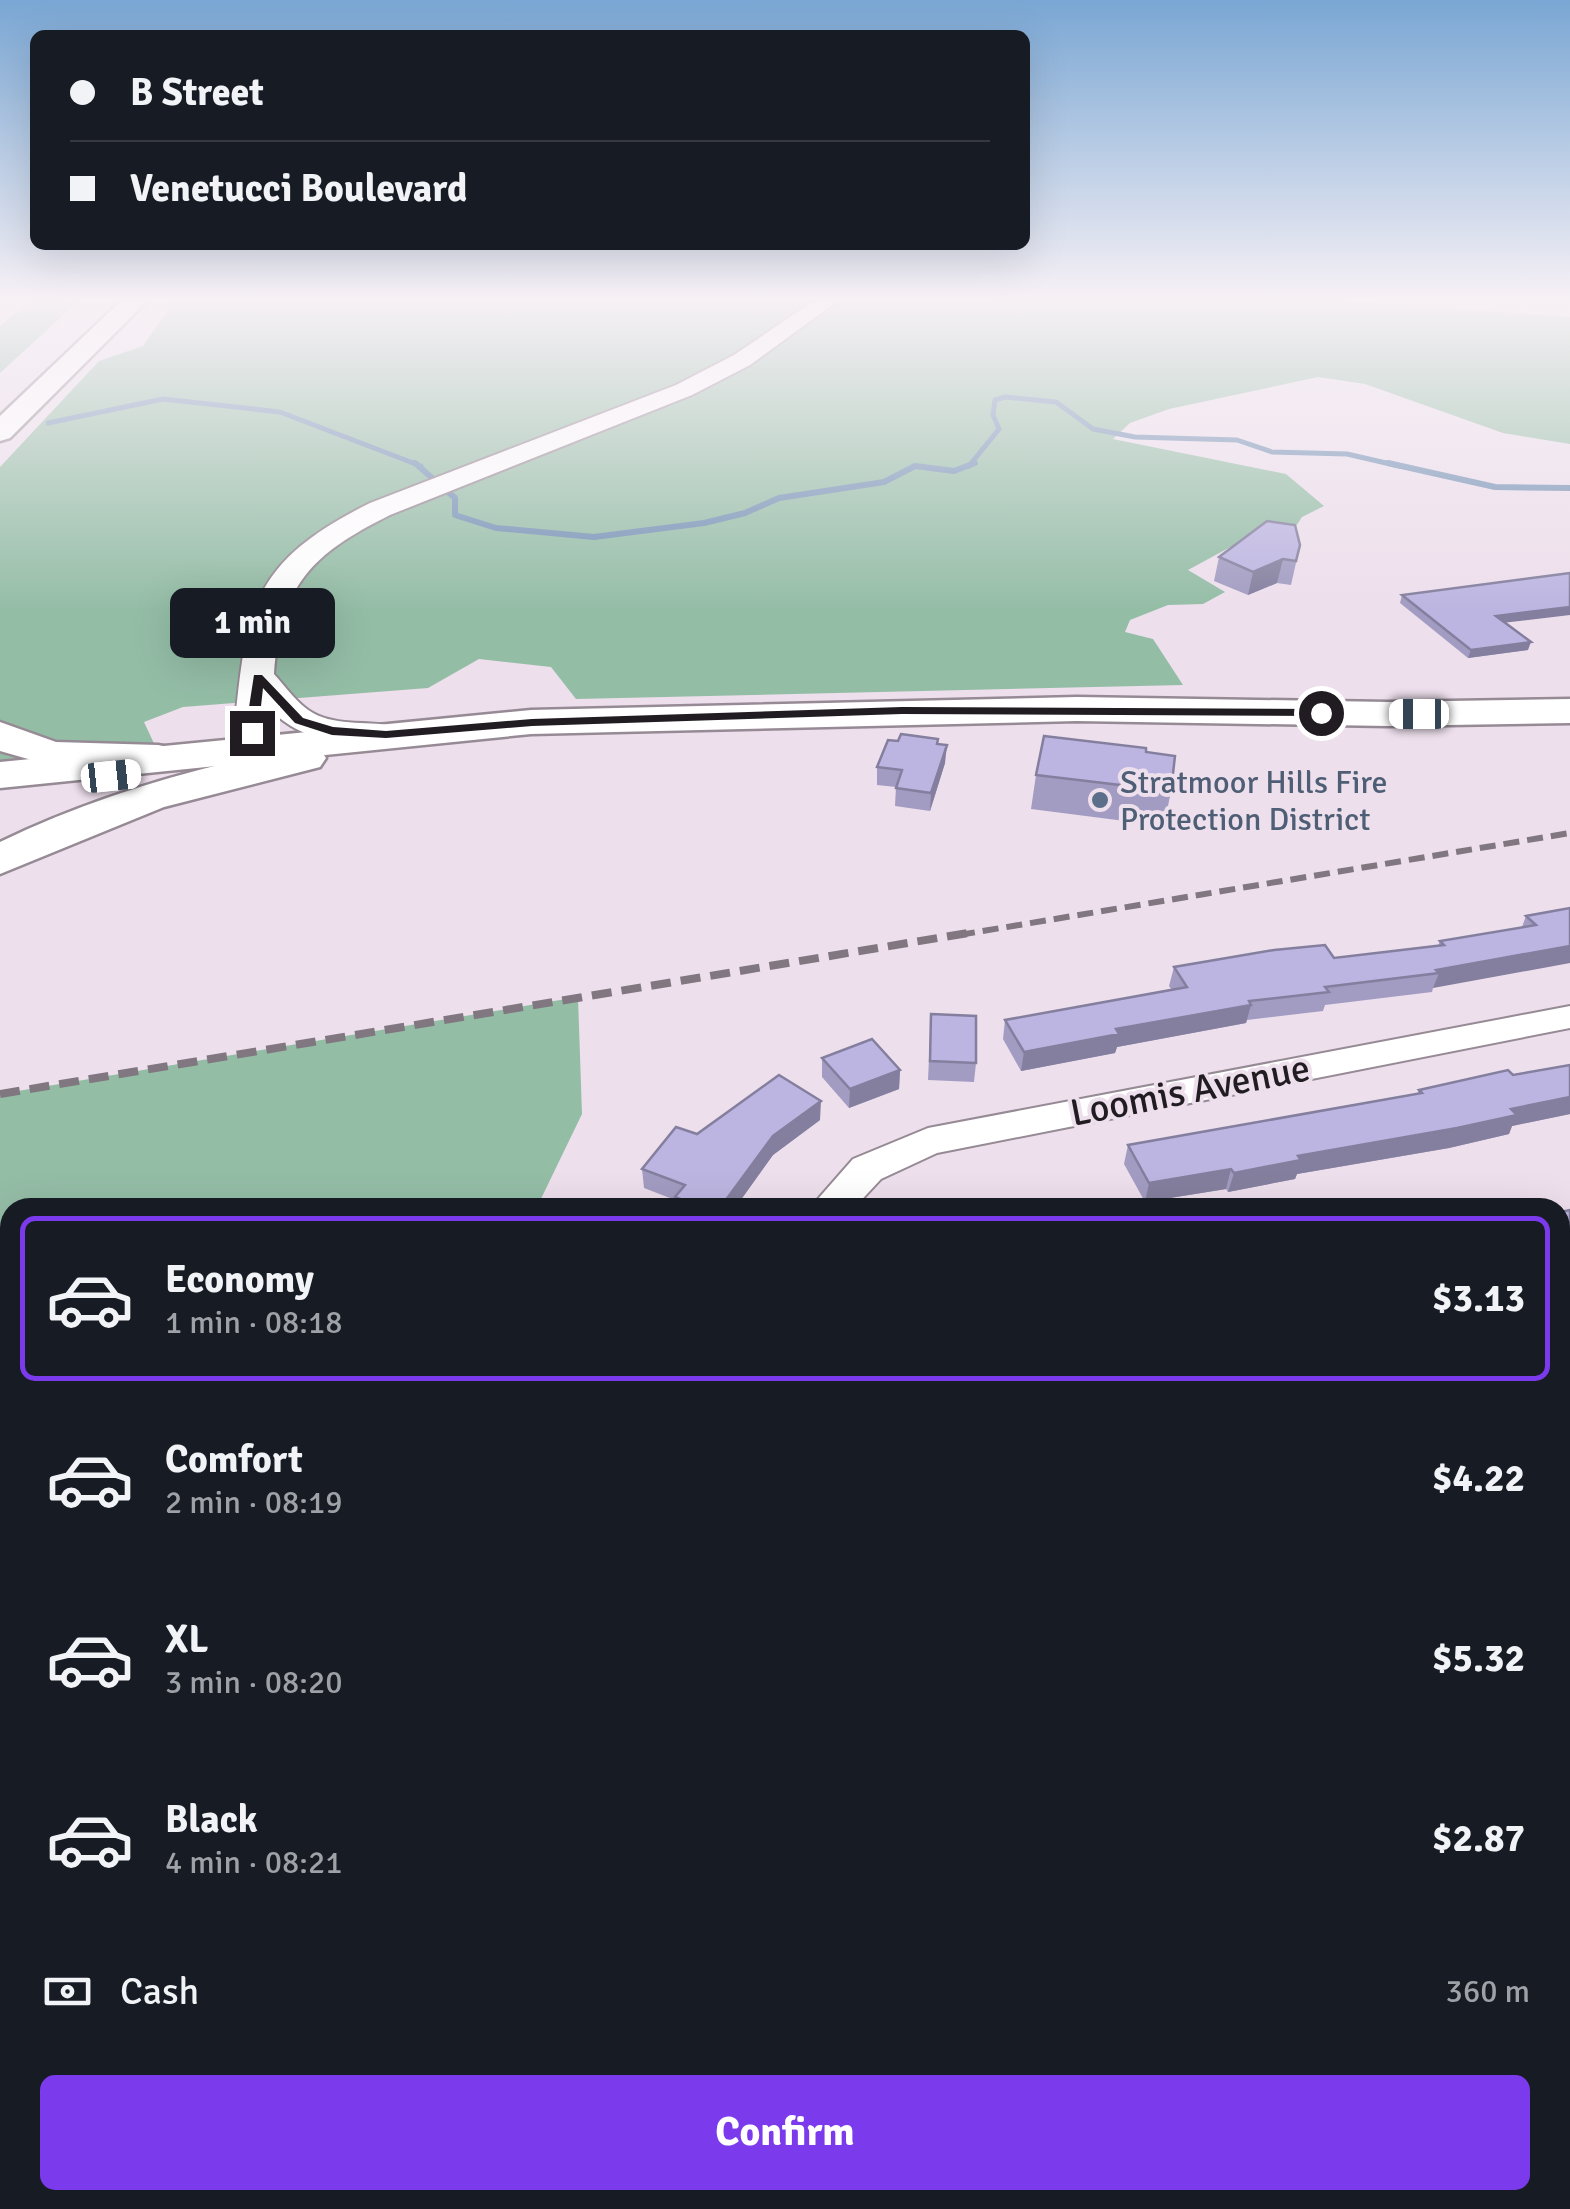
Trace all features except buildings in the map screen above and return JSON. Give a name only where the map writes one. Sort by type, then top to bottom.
[{"type":"main road","points":[[0,432],[30,403]]},
{"type":"main road","points":[[0,775],[158,756],[532,722],[1077,709],[1388,714],[1570,711]]},
{"type":"main road","points":[[0,787],[790,714]]},
{"type":"main road","points":[[0,734],[19,744],[58,754],[158,756]]},
{"type":"main road","points":[[0,860],[129,802],[209,778],[305,758]]},
{"type":"street","points":[[250,748],[266,610],[300,554],[351,521],[646,403]]},
{"type":"street","points":[[258,677],[299,720],[332,731],[386,734]]},
{"type":"street","name":"Loomis Avenue","points":[[839,1198],[867,1169],[928,1141],[1570,1017]]},
{"type":"green space","points":[[60,403],[1197,403],[1130,423],[1113,439],[1286,474],[1324,506],[1302,517],[1284,544],[1247,538],[1188,570],[1225,592],[1203,604],[1168,605],[1130,620],[1125,632],[1153,639],[1183,685],[576,699],[551,667],[479,659],[428,688],[183,707],[144,722],[157,750],[0,766],[0,467]]},
{"type":"green space","points":[[1419,403],[1570,403],[1570,444],[1503,433]]},
{"type":"green space","points":[[578,997],[582,1114],[541,1198],[0,1198],[0,1094]]},
{"type":"waterway","points":[[48,423],[143,403]]},
{"type":"waterway","points":[[200,403],[280,412],[416,464]]},
{"type":"waterway","points":[[970,465],[999,429],[993,415],[995,403]]},
{"type":"waterway","points":[[1057,403],[1093,429],[1135,437],[1237,440],[1272,452],[1347,454],[1399,466]]},
{"type":"waterway","points":[[970,465],[975,463]]},
{"type":"waterway","points":[[1388,463],[1495,487],[1570,488]]},
{"type":"waterway","points":[[416,464],[421,466]]},
{"type":"waterway","points":[[416,464],[455,498],[455,515],[496,528],[594,537],[704,523],[745,513],[779,498],[884,482],[915,466],[954,471],[970,465]]},
{"type":"railway","points":[[959,935],[1570,833]]},
{"type":"railway","points":[[0,1094],[974,932]]},
{"type":"place","name":"Stratmoor Hills Fire Protection District","points":[[1100,800]]},
{"type":"route","points":[[252,733],[258,677],[299,720],[332,731],[386,734],[532,722],[902,711],[1321,713]]}]
